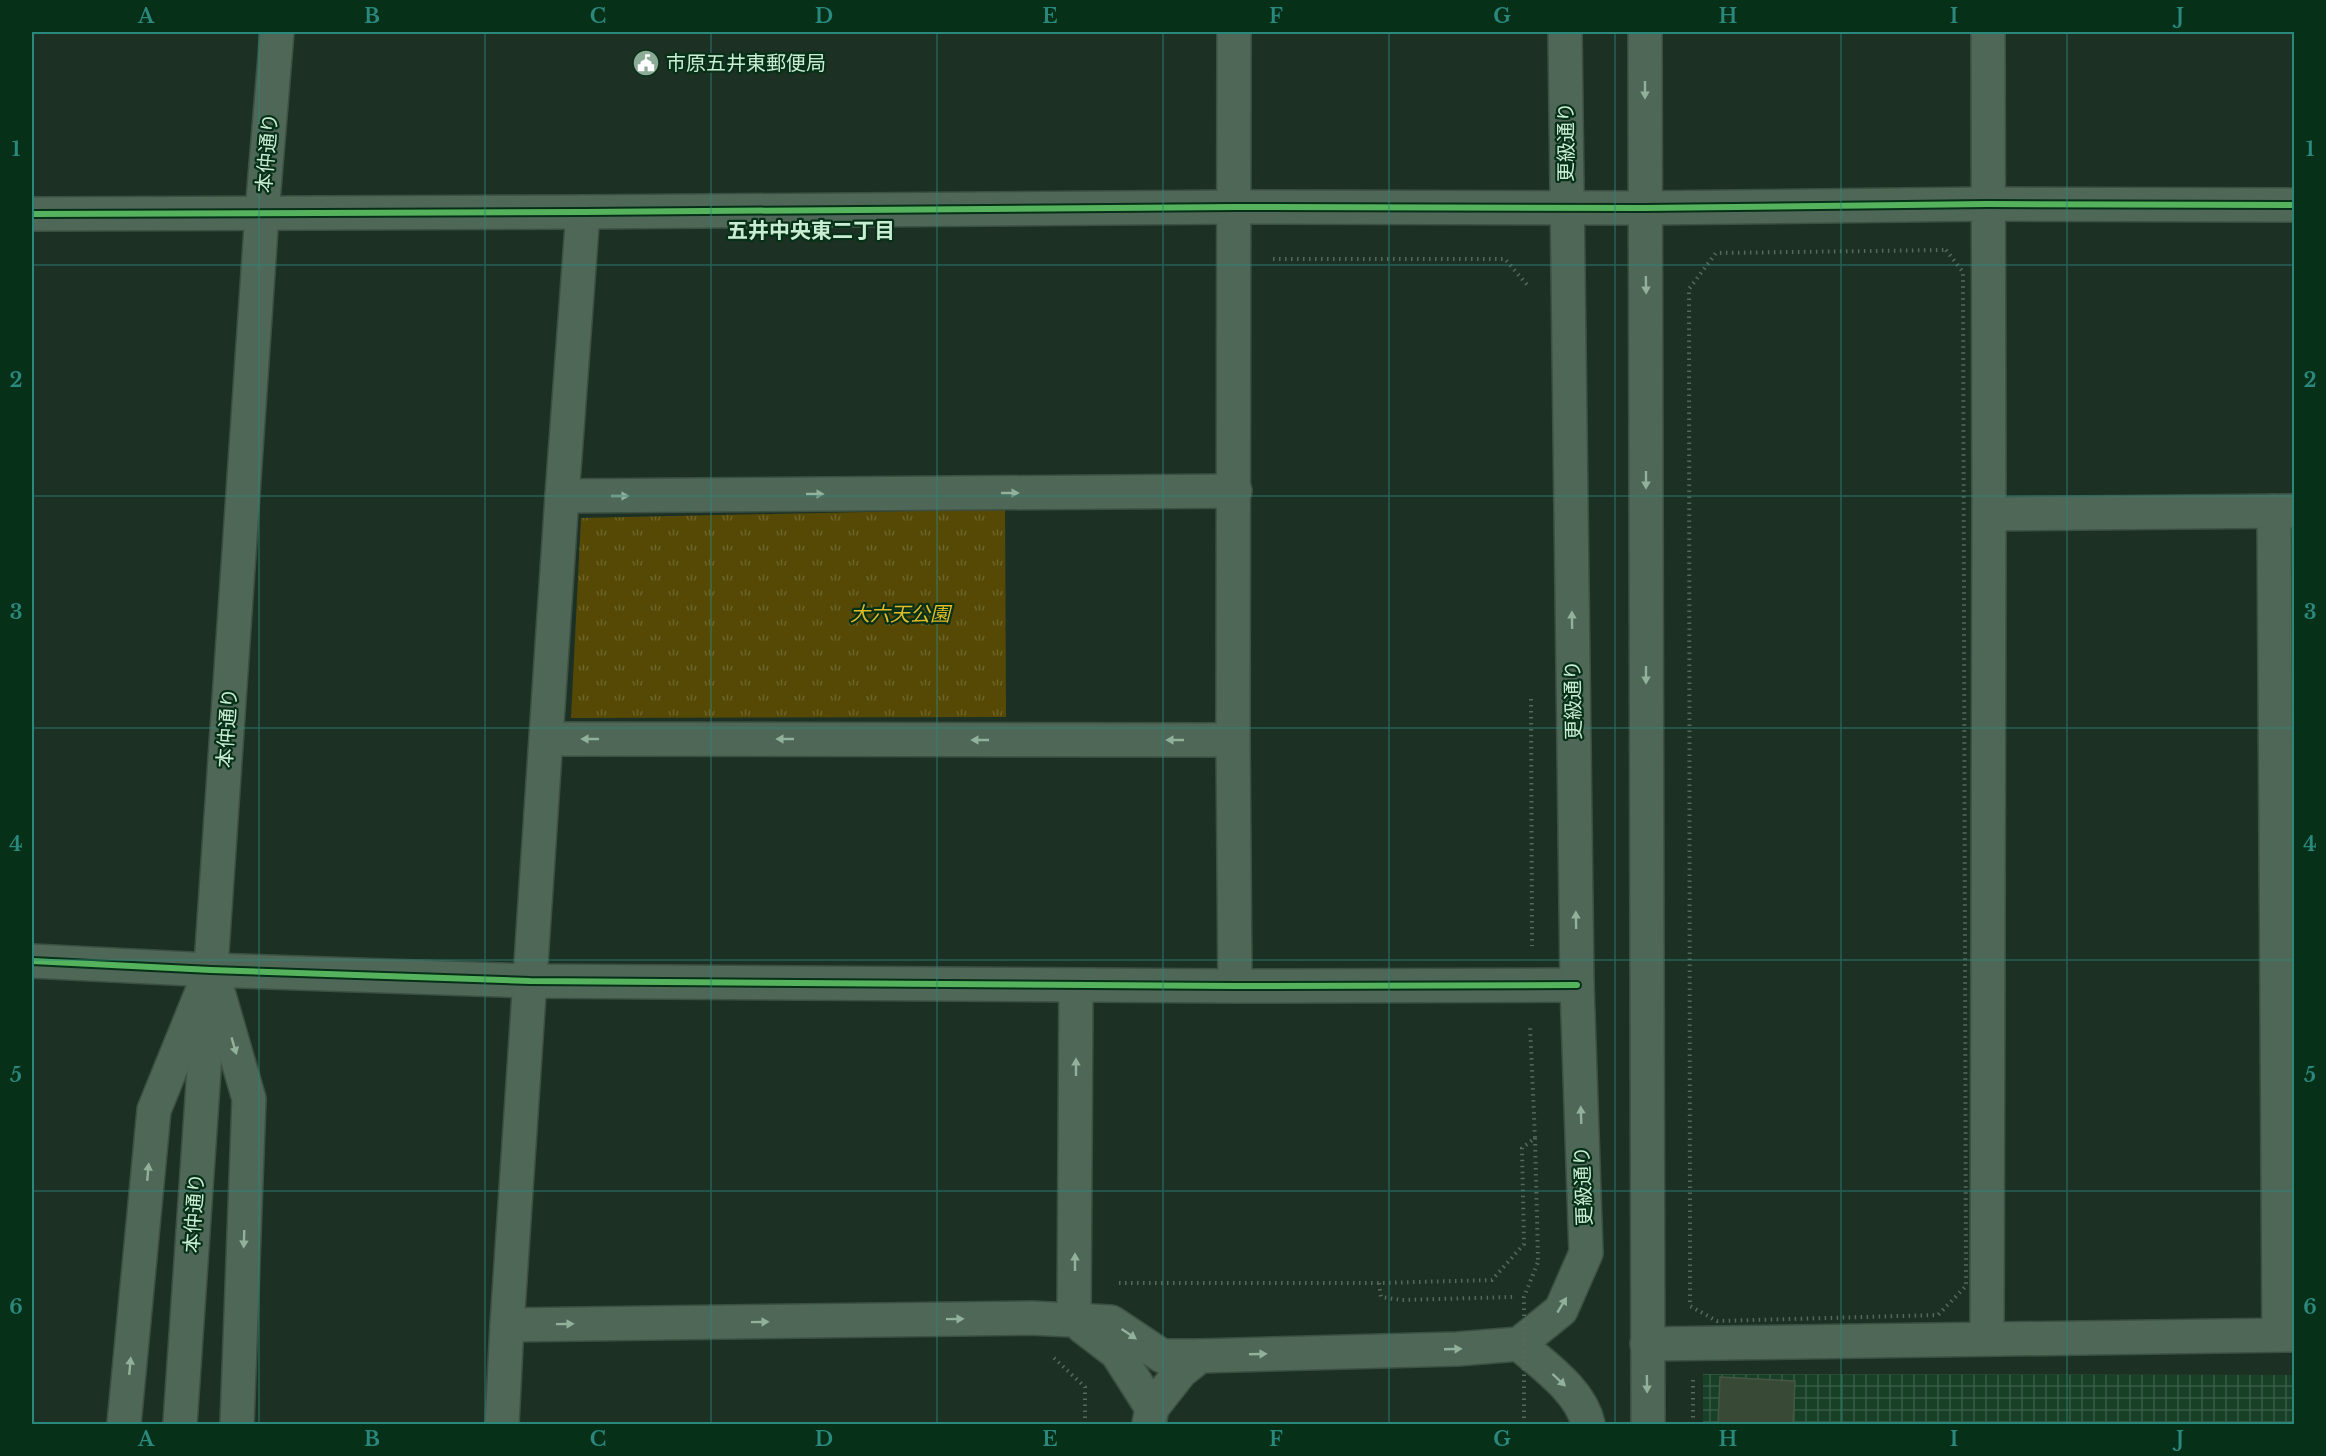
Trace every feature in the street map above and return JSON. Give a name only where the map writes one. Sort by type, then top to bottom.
[{"type":"street","name":"本仲通り","points":[[180,1425],[262,213],[277,32]]},
{"type":"street","points":[[1234,32],[1235,986]]},
{"type":"street","name":"更級通り","points":[[1519,1344],[1561,1310],[1586,1252],[1577,986],[1565,32]]},
{"type":"street","points":[[1645,32],[1648,1425]]},
{"type":"street","points":[[1987,1338],[1988,32]]},
{"type":"street","points":[[32,214],[583,213],[1235,207],[1644,208],[1987,204],[2295,205]]},
{"type":"street","points":[[502,1425],[562,496],[583,213]]},
{"type":"street","points":[[562,496],[1235,491]]},
{"type":"street","points":[[1647,1344],[2287,1335],[2284,511],[1989,514]]},
{"type":"street","points":[[546,739],[1233,740]]},
{"type":"street","points":[[32,961],[211,970],[530,981],[1577,986]]},
{"type":"street","points":[[124,1425],[154,1110],[211,970]]},
{"type":"street","points":[[211,970],[249,1099],[237,1425]]},
{"type":"street","points":[[1074,1320],[1076,985]]},
{"type":"street","points":[[507,1325],[1031,1318],[1074,1320],[1112,1322],[1162,1356],[1457,1349],[1519,1344],[1566,1386],[1586,1415],[1588,1425]]},
{"type":"street","points":[[1074,1320],[1118,1353],[1150,1416],[1181,1371],[1200,1356]]},
{"type":"path","points":[[1946,250],[1963,272],[1966,1286],[1938,1315],[1717,1321],[1690,1306],[1689,289],[1716,253],[1946,250]]},
{"type":"path","points":[[1266,267],[1274,259],[1504,259],[1531,289]]},
{"type":"path","points":[[1532,695],[1532,946]]},
{"type":"path","points":[[1524,1425],[1524,1296],[1538,1262],[1537,1161],[1530,1021]]},
{"type":"path","points":[[1108,1282],[1379,1283],[1492,1280],[1524,1244],[1522,1148],[1535,1138]]},
{"type":"path","points":[[1379,1283],[1381,1297],[1401,1300],[1524,1296]]},
{"type":"shaded area","points":[[1703,1374],[2294,1375],[2294,1424],[1703,1424]]},
{"type":"green space","name":"大六天公園","points":[[1005,509],[1006,717],[571,718],[581,518]]},
{"type":"building","points":[[1720,1377],[1795,1381],[1793,1424],[1718,1424]]},
{"type":"cycle path","points":[[32,214],[1235,207],[1644,208],[1987,204],[2294,205]]},
{"type":"cycle path","points":[[32,961],[211,970],[530,981],[1235,986],[1577,985]]},
{"type":"place","name":"市原五井東郵便局","points":[[646,63]]},
{"type":"district","name":"五井中央東二丁目","points":[[811,231]]}]
